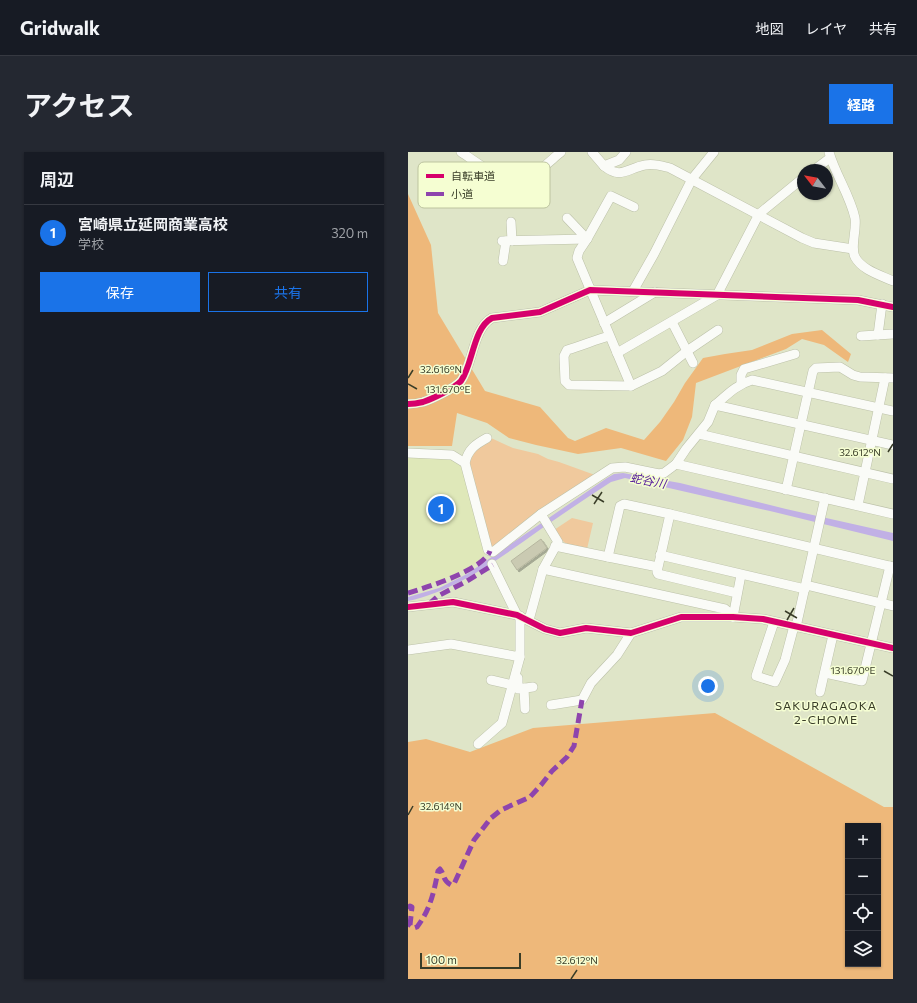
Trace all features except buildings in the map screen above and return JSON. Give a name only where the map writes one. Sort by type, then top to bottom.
[{"type":"street","points":[[461,152],[477,162]]},
{"type":"street","points":[[548,162],[561,152]]},
{"type":"street","points":[[592,152],[604,166],[615,173],[625,173],[644,165],[656,164],[670,168],[802,238],[814,242],[853,249]]},
{"type":"street","points":[[604,166],[619,160],[626,152]]},
{"type":"street","points":[[633,291],[654,254],[692,179],[714,152]]},
{"type":"street","points":[[820,164],[829,155],[848,198],[855,218],[856,230],[853,249],[854,256],[867,270],[893,281]]},
{"type":"street","points":[[617,353],[717,295],[759,214],[797,183]]},
{"type":"street","points":[[630,386],[577,258],[579,251],[587,240],[611,196],[634,207]]},
{"type":"street","points":[[567,218],[587,240]]},
{"type":"street","points":[[503,262],[511,222]]},
{"type":"street","points":[[507,241],[587,240]]},
{"type":"street","points":[[408,404],[423,402],[460,382],[464,376],[478,337],[488,320],[492,318],[540,312],[590,290],[858,300],[893,307]]},
{"type":"street","points":[[604,323],[655,292]]},
{"type":"street","points":[[878,335],[882,304]]},
{"type":"street","points":[[672,322],[693,363]]},
{"type":"street","points":[[609,336],[593,340],[582,346],[567,350],[564,356],[565,381],[569,384],[630,386],[662,371],[687,351],[718,330]]},
{"type":"street","points":[[861,336],[893,334]]},
{"type":"street","points":[[741,383],[741,375],[744,369],[795,354]]},
{"type":"street","points":[[786,490],[813,371],[816,368],[840,367],[853,375],[860,377],[889,378],[879,408],[858,505]]},
{"type":"street","points":[[487,438],[477,443],[470,449],[465,462],[488,550],[492,552],[612,468],[624,467],[659,474],[664,473],[676,464],[708,422],[715,405],[741,383],[752,380],[893,411]]},
{"type":"street","points":[[715,405],[893,446]]},
{"type":"street","points":[[698,434],[893,479]]},
{"type":"street","points":[[408,453],[452,455],[465,462]]},
{"type":"street","points":[[676,464],[893,514]]},
{"type":"street","points":[[774,622],[756,676],[774,682],[785,660],[795,626],[825,498]]},
{"type":"street","points":[[608,558],[620,506],[624,504],[891,566],[862,681],[825,672]]},
{"type":"street","points":[[670,514],[660,555],[657,572],[658,574],[736,593]]},
{"type":"street","points":[[525,708],[528,688],[518,689],[522,617],[543,569],[558,542],[542,516]]},
{"type":"street","points":[[555,546],[658,567]]},
{"type":"street","points":[[660,555],[741,575],[893,606]]},
{"type":"street","points":[[492,564],[522,617]]},
{"type":"street","points":[[543,569],[725,609],[733,617]]},
{"type":"street","points":[[733,617],[736,593],[741,575]]},
{"type":"street","points":[[408,607],[453,602],[522,617],[545,629],[560,633],[586,628],[631,633],[681,617],[733,617],[763,619],[893,648]]},
{"type":"street","points":[[552,705],[582,700],[591,683],[617,655],[631,633]]},
{"type":"street","points":[[820,692],[833,635]]},
{"type":"street","points":[[408,650],[451,644],[520,659]]},
{"type":"street","points":[[478,744],[502,722],[520,659]]},
{"type":"street","points":[[491,680],[513,684]]},
{"type":"shaded area","points":[[408,194],[431,245],[438,313],[485,391],[540,407],[568,438],[575,441],[606,428],[644,440],[660,422],[703,358],[752,350],[792,334],[822,330],[851,354],[848,362],[824,345],[802,339],[786,349],[696,383],[692,417],[683,440],[666,461],[621,448],[578,454],[536,445],[509,438],[487,423],[457,413],[452,446],[408,446]]},
{"type":"shaded area","points":[[491,438],[513,448],[538,454],[548,459],[595,475],[493,547],[489,545],[467,461],[469,455]]},
{"type":"shaded area","points":[[408,456],[451,458],[461,463],[486,553],[482,559],[469,568],[428,586],[408,591]]},
{"type":"shaded area","points":[[572,518],[593,523],[587,549],[568,544],[562,540],[554,530]]},
{"type":"shaded area","points":[[715,713],[884,807],[893,807],[893,979],[408,979],[408,742],[426,739],[470,752],[533,728]]},
{"type":"water","name":"蛇谷川","points":[[623,473],[680,483],[893,533],[893,541],[625,478],[611,482],[478,572],[444,589],[408,601],[408,597],[439,588],[467,574],[607,478],[614,474]]},
{"type":"marked path","points":[[408,593],[441,582],[466,571],[477,565],[490,551]]},
{"type":"marked path","points":[[429,604],[438,596],[493,565]]},
{"type":"marked path","points":[[408,909],[410,906],[412,907],[410,925],[414,928],[417,927],[431,900],[438,871],[440,869],[448,883],[451,885],[454,884],[474,840],[491,818],[501,810],[530,797],[552,771],[567,757],[574,746],[582,700]]},
{"type":"cycle path","points":[[408,404],[414,404],[432,398],[449,390],[461,381],[465,374],[477,338],[486,323],[492,318],[540,312],[590,290],[858,300],[893,307]]},
{"type":"cycle path","points":[[408,607],[453,602],[517,615],[545,629],[560,633],[586,628],[631,633],[681,617],[733,617],[763,619],[893,648]]},
{"type":"place","name":"宮崎県立延岡商業高校","points":[[441,509]]},
{"type":"district","name":"SAKURAGAOKA 2-CHOME","points":[[826,713]]}]
